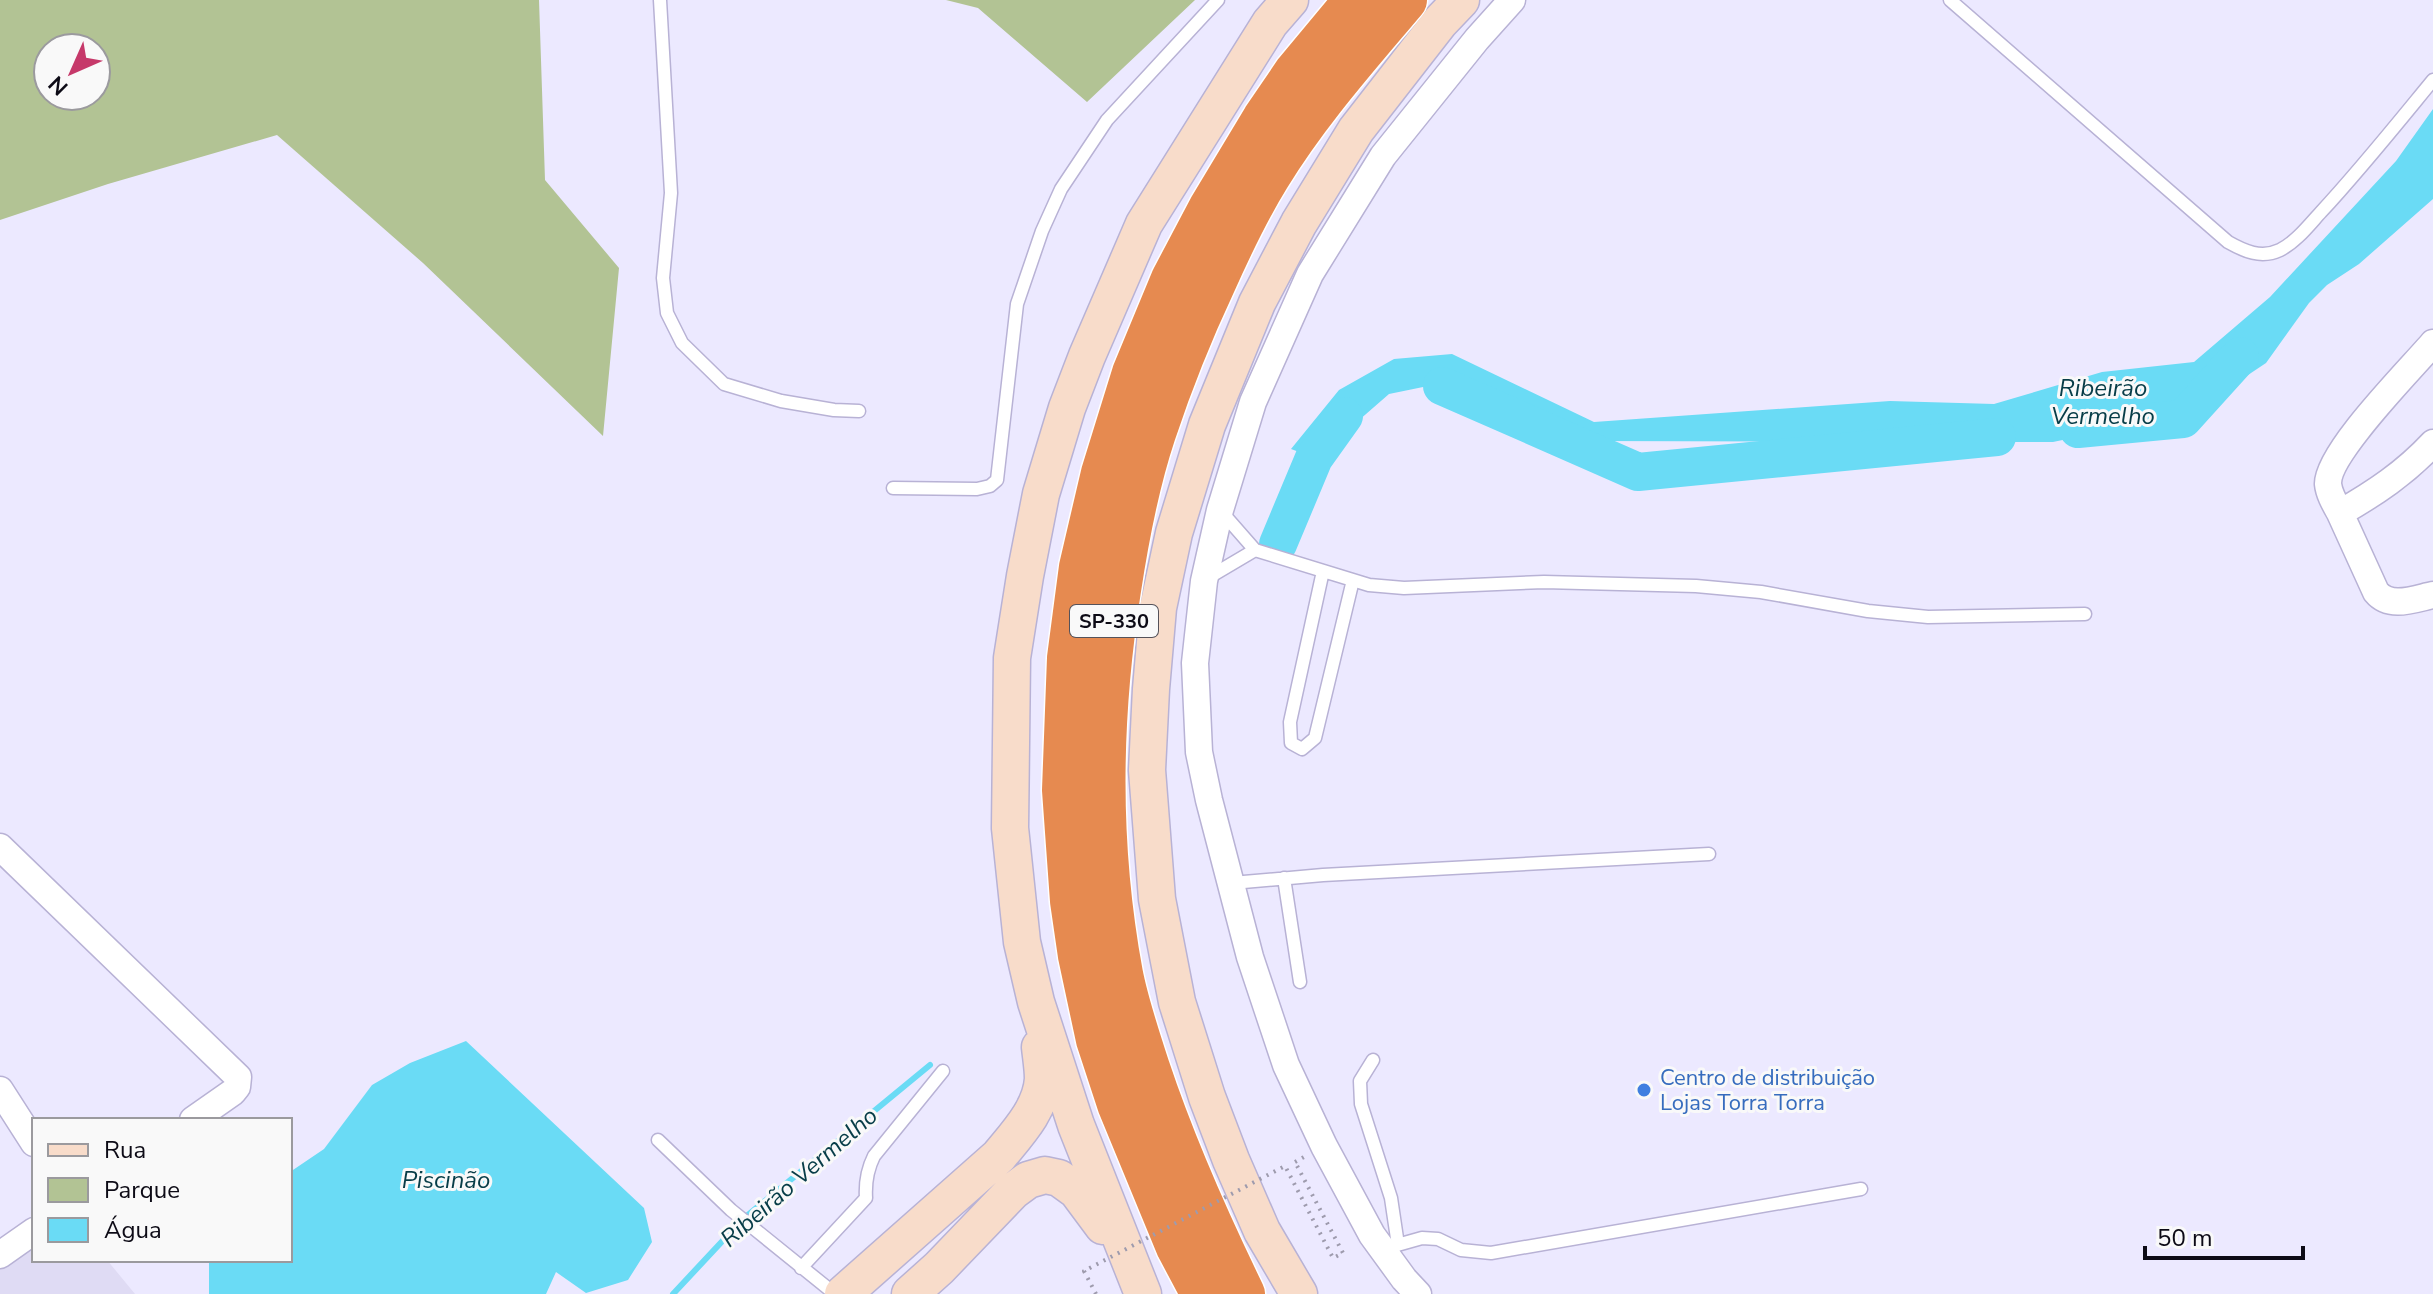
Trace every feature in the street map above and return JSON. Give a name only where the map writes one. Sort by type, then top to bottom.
[{"type":"highway","name":"SP-330","points":[[1203,1294],[1178,1247],[1119,1104],[1098,1040],[1080,956],[1072,901],[1064,790],[1069,658],[1081,567],[1103,473],[1134,373],[1173,279],[1211,207],[1264,119],[1296,72],[1356,0]]},
{"type":"highway","name":"SP-330","points":[[1243,1294],[1190,1181],[1162,1110],[1121,976],[1102,796],[1104,706],[1112,634],[1127,538],[1153,435],[1194,326],[1239,228],[1269,176],[1327,92],[1405,0]]},
{"type":"main road","points":[[1138,1284],[1076,1125],[1036,1002],[1022,942],[1014,883],[1009,781],[1012,658],[1041,494],[1067,408],[1087,356],[1144,224],[1270,23],[1290,0]]},
{"type":"main road","points":[[1299,1294],[1262,1231],[1231,1160],[1177,1002],[1157,899],[1147,770],[1158,608],[1174,533],[1207,425],[1257,303],[1299,223],[1356,130],[1440,22],[1461,0]]},
{"type":"main road","points":[[843,1294],[999,1156],[1030,1116],[1043,1080],[1036,1002]]},
{"type":"main road","points":[[910,1294],[1013,1191],[1028,1180],[1045,1175],[1059,1178],[1089,1205],[1138,1284]]},
{"type":"street","points":[[1418,1294],[1390,1247],[1372,1235],[1324,1146],[1286,1065],[1250,957],[1199,752],[1195,663],[1204,581],[1220,510],[1253,402],[1310,274],[1383,156],[1512,0]]},
{"type":"street","points":[[2433,343],[2351,436],[2329,473],[2328,485],[2381,599],[2401,601],[2433,595]]},
{"type":"street","points":[[2340,513],[2387,486],[2433,443]]},
{"type":"street","points":[[0,847],[238,1077],[237,1087],[196,1118]]},
{"type":"street","points":[[0,1090],[32,1140]]},
{"type":"street","points":[[0,1255],[32,1232]]},
{"type":"lane","points":[[660,0],[671,193],[663,278],[667,313],[682,343],[724,384],[781,401],[859,411]]},
{"type":"lane","points":[[893,488],[977,489],[990,486],[997,480],[1017,304],[1048,217],[1061,189],[1107,120],[1218,0]]},
{"type":"lane","points":[[1950,0],[2228,242],[2261,255],[2280,250],[2297,237],[2348,182],[2433,80]]},
{"type":"lane","points":[[1220,510],[1255,550],[1369,585],[1404,588],[1544,582],[1696,586],[1761,592],[1868,611],[1928,617],[2085,614]]},
{"type":"lane","points":[[1204,581],[1255,550]]},
{"type":"lane","points":[[1323,571],[1290,722],[1291,743],[1302,749],[1315,738],[1353,580]]},
{"type":"lane","points":[[1232,883],[1709,854]]},
{"type":"lane","points":[[1284,878],[1300,982]]},
{"type":"lane","points":[[1373,1060],[1360,1081],[1361,1104],[1391,1198],[1390,1247],[1422,1238],[1438,1239],[1461,1250],[1491,1253],[1861,1189]]},
{"type":"lane","points":[[801,1268],[866,1198],[865,1182],[874,1156],[943,1071]]},
{"type":"lane","points":[[658,1140],[692,1175],[835,1294]]},
{"type":"path","points":[[1096,1294],[1084,1271],[1285,1166],[1333,1258],[1343,1253],[1295,1162]]},
{"type":"shaded area","points":[[32,1243],[32,1262],[109,1262],[135,1294],[0,1294],[0,1265]]},
{"type":"green space","points":[[0,0],[539,0],[545,180],[619,268],[603,436],[423,263],[277,135],[108,184],[0,220]]},
{"type":"green space","points":[[946,0],[1195,0],[1087,102],[978,8]]},
{"type":"water","name":"Ribeirão Vermelho","points":[[2433,109],[2433,199],[2359,264],[2327,285],[2309,303],[2266,363],[2236,383],[2115,429],[2053,442],[1591,441],[1428,386],[1389,394],[1358,421],[1329,463],[1291,449],[1339,390],[1394,359],[1452,354],[1594,422],[1890,401],[1994,404],[2102,372],[2194,362],[2270,297],[2396,161]]},
{"type":"water","name":"Piscinão","points":[[466,1041],[644,1208],[652,1242],[628,1280],[586,1293],[556,1272],[546,1294],[209,1294],[209,1262],[292,1262],[292,1171],[324,1149],[372,1085],[410,1063]]},
{"type":"waterway","name":"Ribeirão Vermelho","points":[[2078,429],[2183,419],[2240,356]]},
{"type":"waterway","name":"Ribeirão Vermelho","points":[[1442,386],[1638,472],[1997,437]]},
{"type":"waterway","name":"Ribeirão Vermelho","points":[[1278,544],[1314,458],[1344,416]]},
{"type":"waterway","name":"Ribeirão Vermelho","points":[[673,1294],[743,1219],[930,1065]]},
{"type":"place","name":"Centro de distribuição Lojas Torra Torra","points":[[1644,1090]]}]
